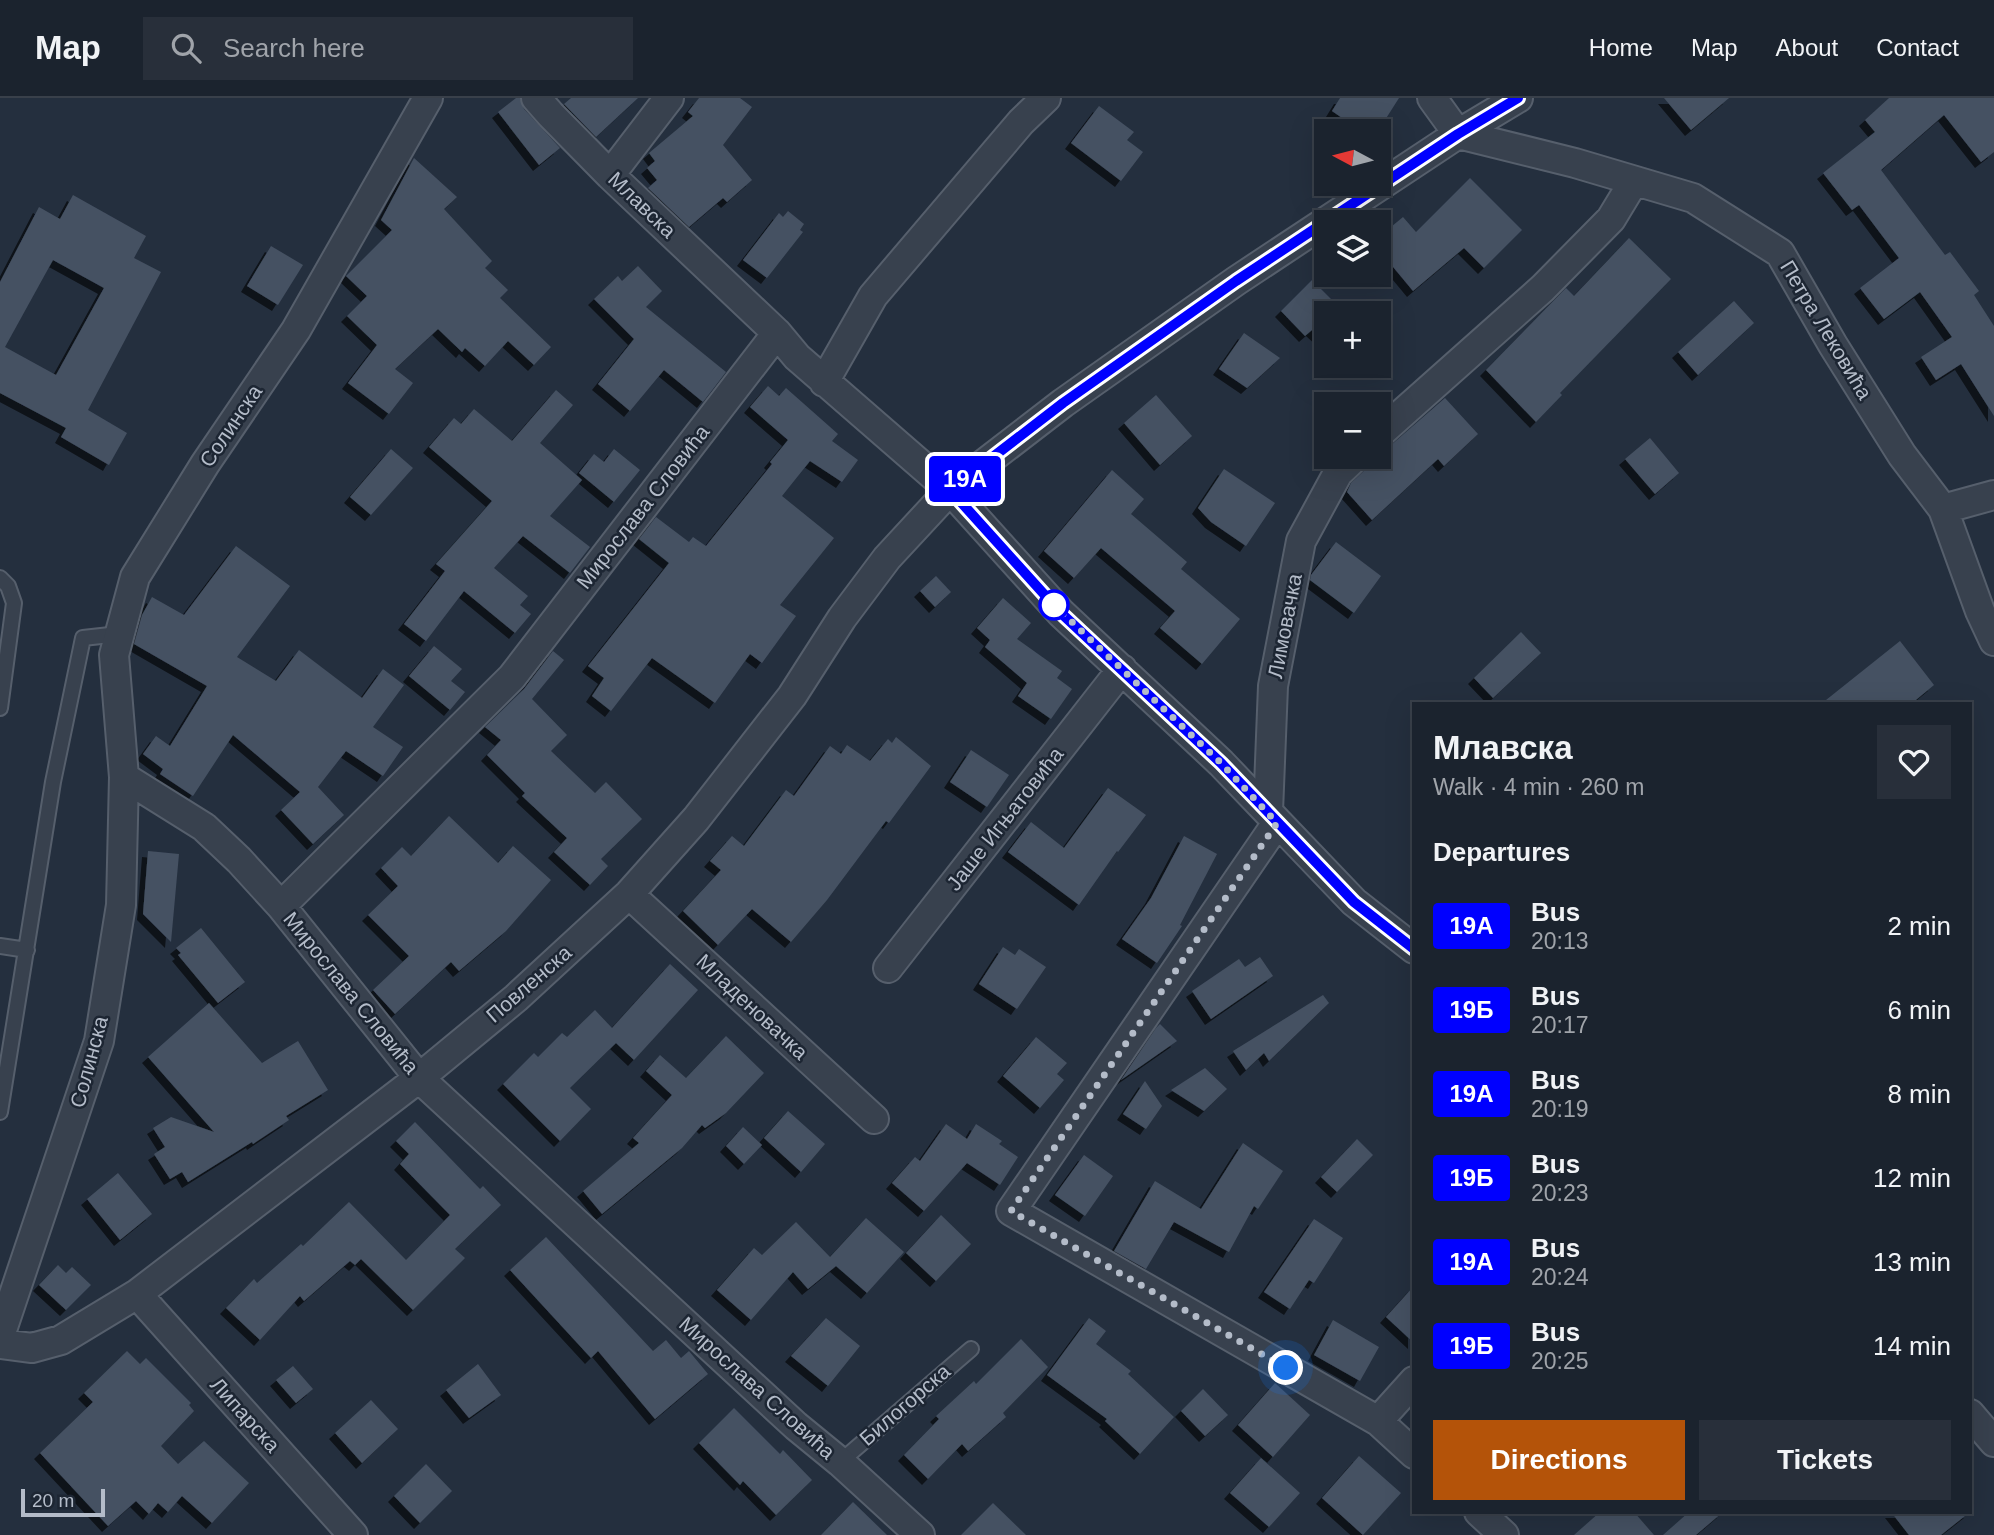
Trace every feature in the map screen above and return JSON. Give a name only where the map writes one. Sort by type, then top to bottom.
[{"type":"street","name":"Солинска","points":[[0,1336],[99,1041],[121,905],[124,777],[114,655],[135,577],[205,464],[296,330],[428,98]]},
{"type":"street","name":"Млавска","points":[[536,98],[610,175],[777,333],[797,357],[950,490],[1061,613],[1221,763],[1354,902],[1412,947]]},
{"type":"street","points":[[610,175],[669,98]]},
{"type":"street","points":[[824,382],[873,296],[1021,122],[1046,98]]},
{"type":"street","points":[[1432,98],[1458,134]]},
{"type":"street","name":"Повленска","points":[[0,1344],[32,1348],[61,1340],[137,1294],[419,1078],[516,998],[629,894],[696,819],[792,696],[842,618],[887,558],[950,490],[1063,403],[1193,312],[1458,134],[1518,98]]},
{"type":"street","name":"Петра Лековића","points":[[1458,134],[1693,198],[1780,253],[1833,345],[1902,455],[1943,509],[1980,611],[1994,641]]},
{"type":"street","points":[[1391,423],[1543,288],[1611,219],[1634,181]]},
{"type":"street","name":"Мирослава Словића","points":[[777,333],[512,677],[281,906],[419,1078],[796,1426],[920,1535]]},
{"type":"street","name":"Лимовачка","points":[[1272,817],[1273,686],[1301,541],[1342,469]]},
{"type":"street","points":[[1943,509],[1994,495]]},
{"type":"street","name":"Јаше Игњатовића","points":[[888,968],[1122,669]]},
{"type":"street","points":[[124,777],[204,827],[281,906]]},
{"type":"street","points":[[1272,817],[1011,1211],[1378,1421],[1412,1452]]},
{"type":"street","name":"Младеновачка","points":[[629,894],[874,1119]]},
{"type":"street","name":"Липарска","points":[[137,1294],[353,1535]]},
{"type":"street","points":[[1378,1421],[1412,1383]]},
{"type":"street","points":[[1972,1416],[1994,1443]]},
{"type":"street","points":[[1481,1514],[1504,1535]]},
{"type":"lane","points":[[0,578],[8,586],[14,603],[0,708]]},
{"type":"lane","points":[[0,1112],[53,782],[83,638],[120,634]]},
{"type":"lane","points":[[0,946],[27,950]]},
{"type":"lane","name":"Билогорска","points":[[840,1462],[971,1349]]},
{"type":"building","points":[[516,98],[520,98],[524,109],[560,148],[539,165],[498,112]]},
{"type":"building","points":[[571,98],[638,98],[596,137],[564,104]]},
{"type":"building","points":[[699,98],[740,98],[752,107],[723,145],[752,180],[727,202],[723,198],[689,227],[648,188],[657,180],[647,168],[655,161],[649,153],[693,116],[688,112]]},
{"type":"building","points":[[1340,98],[1399,98],[1386,119],[1344,119],[1332,111]]},
{"type":"building","points":[[1664,98],[1729,98],[1691,130]]},
{"type":"building","points":[[1889,98],[1994,98],[1994,152],[1981,162],[1944,115],[1881,170],[1945,255],[1950,252],[1979,291],[1974,295],[1994,326],[1994,416],[1961,364],[1936,380],[1921,357],[1952,337],[1920,292],[1884,319],[1860,288],[1899,258],[1859,205],[1852,210],[1823,173],[1875,132],[1865,120]]},
{"type":"building","points":[[1099,106],[1134,132],[1127,140],[1143,152],[1121,181],[1071,143]]},
{"type":"building","points":[[414,158],[457,197],[444,209],[492,261],[485,268],[508,290],[500,298],[551,347],[534,365],[508,341],[485,366],[465,348],[462,352],[438,329],[395,369],[413,383],[389,414],[348,383],[377,345],[347,316],[367,296],[346,276],[392,230],[381,220]]},
{"type":"building","points":[[1470,178],[1522,230],[1484,268],[1464,248],[1413,291],[1391,264],[1391,227],[1403,217],[1416,232]]},
{"type":"building","points":[[73,195],[146,236],[134,258],[161,272],[88,410],[127,433],[109,465],[61,437],[66,428],[0,393],[0,282],[39,207],[60,219]],"holes":[[[53,260],[104,288],[56,375],[5,347]]]},
{"type":"building","points":[[788,211],[804,224],[800,230],[803,232],[767,278],[743,260],[779,213],[783,217]]},
{"type":"building","points":[[1629,238],[1671,279],[1560,393],[1562,395],[1536,422],[1486,370],[1566,288],[1574,296]]},
{"type":"building","points":[[271,246],[303,265],[278,305],[247,286]]},
{"type":"building","points":[[638,266],[662,291],[646,307],[726,372],[703,402],[664,370],[630,411],[598,384],[634,339],[594,299],[618,276],[622,281]]},
{"type":"building","points":[[1312,280],[1314,287],[1319,287],[1333,301],[1314,301],[1314,332],[1312,330],[1305,336],[1281,311]]},
{"type":"building","points":[[1734,301],[1754,323],[1698,375],[1678,352]]},
{"type":"building","points":[[1244,333],[1280,358],[1247,388],[1219,369]]},
{"type":"building","points":[[768,386],[779,396],[786,388],[838,434],[832,441],[858,460],[842,482],[810,461],[782,496],[834,538],[780,605],[796,616],[762,663],[750,654],[715,703],[652,658],[611,711],[592,696],[604,678],[588,666],[669,563],[639,539],[656,517],[689,542],[693,537],[706,546],[788,440],[750,407]]},
{"type":"building","points":[[556,390],[573,405],[540,443],[582,480],[550,516],[590,547],[570,573],[523,536],[494,568],[528,596],[520,605],[531,614],[515,633],[464,591],[426,641],[404,624],[445,571],[436,564],[492,501],[429,447],[454,418],[461,424],[474,409],[512,441]]},
{"type":"building","points":[[1156,395],[1192,436],[1160,465],[1124,423]]},
{"type":"building","points":[[1445,398],[1478,434],[1444,466],[1438,459],[1372,520],[1347,492],[1351,483],[1366,469],[1391,469],[1391,445]]},
{"type":"building","points":[[1650,438],[1679,473],[1655,494],[1625,459]]},
{"type":"building","points":[[391,449],[413,468],[371,515],[350,497]]},
{"type":"building","points":[[614,449],[640,470],[614,502],[579,473],[594,454],[604,462]]},
{"type":"building","points":[[1224,469],[1275,503],[1246,546],[1211,522],[1198,508]]},
{"type":"building","points":[[1112,470],[1144,499],[1131,514],[1187,562],[1181,569],[1240,619],[1202,664],[1160,628],[1175,611],[1101,548],[1074,578],[1044,551]]},
{"type":"building","points":[[1336,542],[1381,576],[1354,613],[1310,580]]},
{"type":"building","points":[[236,546],[290,586],[237,657],[276,681],[299,650],[362,698],[383,669],[404,685],[373,727],[403,747],[383,776],[346,751],[318,787],[344,815],[313,844],[281,810],[300,792],[233,735],[193,796],[160,774],[163,769],[143,754],[156,736],[170,746],[207,686],[134,644],[142,615],[152,597],[184,615]]},
{"type":"building","points":[[936,576],[951,592],[935,607],[920,591]]},
{"type":"building","points":[[1003,598],[1031,623],[1017,639],[1062,671],[1057,678],[1072,689],[1051,719],[1018,696],[1027,683],[985,647],[990,640],[977,628]]},
{"type":"building","points":[[1521,632],[1541,653],[1493,698],[1474,678]]},
{"type":"building","points":[[1900,641],[1934,685],[1913,702],[1824,702]]},
{"type":"building","points":[[434,646],[462,669],[451,681],[465,692],[450,710],[409,676]]},
{"type":"building","points":[[553,651],[564,660],[532,699],[567,735],[551,751],[595,793],[606,782],[642,819],[601,859],[608,866],[590,885],[554,852],[567,838],[522,796],[525,793],[487,755],[501,740],[485,727],[524,689]]},
{"type":"building","points":[[896,737],[931,766],[889,823],[886,821],[827,900],[791,942],[752,909],[718,945],[683,911],[721,870],[710,861],[732,836],[744,846],[786,790],[794,796],[830,746],[841,754],[847,745],[870,761],[888,739],[892,743]]},
{"type":"building","points":[[971,750],[1009,775],[987,807],[950,782]]},
{"type":"building","points":[[1108,788],[1146,815],[1079,905],[1008,852],[1031,822],[1064,848]]},
{"type":"building","points":[[449,816],[498,863],[513,846],[551,880],[506,931],[459,971],[451,962],[395,1014],[373,990],[409,956],[368,915],[398,886],[381,868],[402,847],[411,856]]},
{"type":"building","points":[[1184,836],[1217,854],[1180,925],[1182,926],[1157,963],[1122,939],[1151,898]]},
{"type":"building","points":[[148,851],[179,854],[171,942],[143,914]]},
{"type":"building","points":[[201,928],[245,982],[218,1003],[178,955],[181,953],[176,948]]},
{"type":"building","points":[[1003,947],[1015,955],[1019,949],[1046,967],[1017,1009],[979,984]]},
{"type":"building","points":[[1260,957],[1273,976],[1211,1019],[1192,991],[1239,959],[1245,967]]},
{"type":"building","points":[[670,964],[698,990],[634,1060],[616,1043],[570,1088],[591,1109],[560,1141],[503,1084],[534,1053],[538,1057],[562,1033],[567,1037],[595,1010],[612,1028]]},
{"type":"building","points":[[1323,995],[1329,1003],[1269,1061],[1264,1053],[1246,1070],[1233,1051]]},
{"type":"building","points":[[209,1003],[262,1063],[298,1041],[328,1090],[286,1116],[289,1120],[253,1144],[252,1142],[188,1182],[182,1172],[170,1179],[154,1154],[165,1147],[153,1128],[171,1117],[214,1132],[148,1057]]},
{"type":"building","points":[[1160,1024],[1177,1041],[1121,1080],[1156,1028]]},
{"type":"building","points":[[726,1036],[764,1073],[726,1113],[705,1128],[702,1125],[682,1148],[602,1214],[583,1191],[639,1143],[633,1138],[672,1095],[646,1071],[660,1055],[686,1078]]},
{"type":"building","points":[[1036,1037],[1067,1063],[1057,1074],[1064,1080],[1040,1108],[1003,1076]]},
{"type":"building","points":[[1205,1068],[1227,1089],[1204,1111],[1171,1090]]},
{"type":"building","points":[[1145,1081],[1162,1106],[1146,1129],[1123,1114]]},
{"type":"building","points":[[788,1111],[825,1144],[801,1172],[764,1138]]},
{"type":"building","points":[[415,1122],[480,1189],[483,1186],[501,1205],[455,1249],[465,1258],[413,1310],[361,1259],[355,1265],[350,1261],[304,1301],[300,1296],[260,1340],[226,1308],[254,1279],[257,1283],[301,1244],[303,1246],[349,1202],[406,1260],[450,1215],[400,1164],[409,1154],[396,1141]]},
{"type":"building","points":[[946,1124],[967,1139],[976,1124],[1002,1141],[999,1144],[1018,1157],[1000,1185],[967,1163],[924,1211],[892,1183],[915,1157],[920,1161]]},
{"type":"building","points":[[743,1127],[762,1145],[744,1164],[726,1146]]},
{"type":"building","points":[[1357,1139],[1373,1155],[1337,1192],[1321,1177]]},
{"type":"building","points":[[1243,1143],[1283,1171],[1258,1209],[1254,1206],[1229,1252],[1174,1222],[1146,1269],[1114,1251],[1155,1181],[1201,1209]]},
{"type":"building","points":[[1084,1155],[1113,1176],[1085,1216],[1055,1195]]},
{"type":"building","points":[[118,1173],[152,1214],[120,1240],[87,1199]]},
{"type":"building","points":[[941,1215],[971,1244],[936,1281],[906,1253]]},
{"type":"building","points":[[866,1218],[904,1252],[867,1293],[836,1266],[808,1289],[793,1272],[751,1320],[717,1290],[754,1248],[762,1255],[796,1222],[830,1257]]},
{"type":"building","points":[[1314,1219],[1343,1238],[1314,1283],[1309,1280],[1290,1309],[1264,1292]]},
{"type":"building","points":[[546,1237],[653,1351],[666,1340],[681,1358],[689,1351],[708,1374],[655,1419],[598,1351],[591,1358],[510,1270]]},
{"type":"building","points":[[58,1265],[66,1273],[72,1267],[91,1285],[66,1310],[39,1285]]},
{"type":"building","points":[[1412,1288],[1412,1341],[1386,1317]]},
{"type":"building","points":[[826,1318],[860,1346],[828,1386],[791,1356]]},
{"type":"building","points":[[1089,1318],[1106,1331],[1096,1344],[1131,1371],[1128,1374],[1174,1417],[1140,1454],[1105,1421],[1107,1419],[1047,1375]]},
{"type":"building","points":[[1333,1320],[1379,1347],[1360,1381],[1314,1355]]},
{"type":"building","points":[[1021,1339],[1048,1367],[1003,1413],[1006,1417],[968,1451],[962,1444],[928,1479],[904,1455],[939,1419],[936,1416],[974,1381],[976,1384]]},
{"type":"building","points":[[127,1351],[140,1364],[146,1358],[191,1403],[189,1405],[194,1411],[161,1446],[178,1464],[204,1441],[249,1483],[212,1523],[182,1496],[168,1512],[158,1503],[149,1514],[136,1501],[108,1526],[40,1453],[93,1402],[84,1393]]},
{"type":"building","points":[[478,1364],[501,1395],[469,1418],[446,1390]]},
{"type":"building","points":[[293,1366],[313,1389],[296,1403],[276,1380]]},
{"type":"building","points":[[1275,1383],[1310,1415],[1273,1457],[1238,1425]]},
{"type":"building","points":[[1203,1389],[1228,1415],[1205,1436],[1181,1411]]},
{"type":"building","points":[[371,1400],[398,1429],[362,1463],[335,1433]]},
{"type":"building","points":[[734,1408],[780,1454],[783,1450],[812,1480],[776,1515],[743,1481],[740,1485],[699,1443]]},
{"type":"building","points":[[1359,1456],[1401,1493],[1363,1535],[1322,1498]]},
{"type":"building","points":[[1261,1458],[1300,1493],[1269,1527],[1230,1493]]},
{"type":"building","points":[[426,1464],[452,1491],[420,1523],[394,1496]]},
{"type":"building","points":[[853,1502],[887,1535],[821,1535]]},
{"type":"building","points":[[993,1503],[1026,1535],[961,1535]]},
{"type":"building","points":[[1598,1514],[1636,1514],[1654,1535],[1574,1535]]},
{"type":"building","points":[[1687,1514],[1721,1514],[1696,1535],[1663,1535]]},
{"type":"building","points":[[1893,1514],[1967,1514],[1941,1535],[1909,1535]]},
{"type":"bus line","name":"19А","points":[[1412,947],[1354,902],[1221,763],[1061,613],[950,490],[1063,403],[1236,281],[1458,134],[1518,98]]},
{"type":"route","points":[[1054,605],[1221,763],[1277,823],[1011,1211],[1286,1368]]}]
